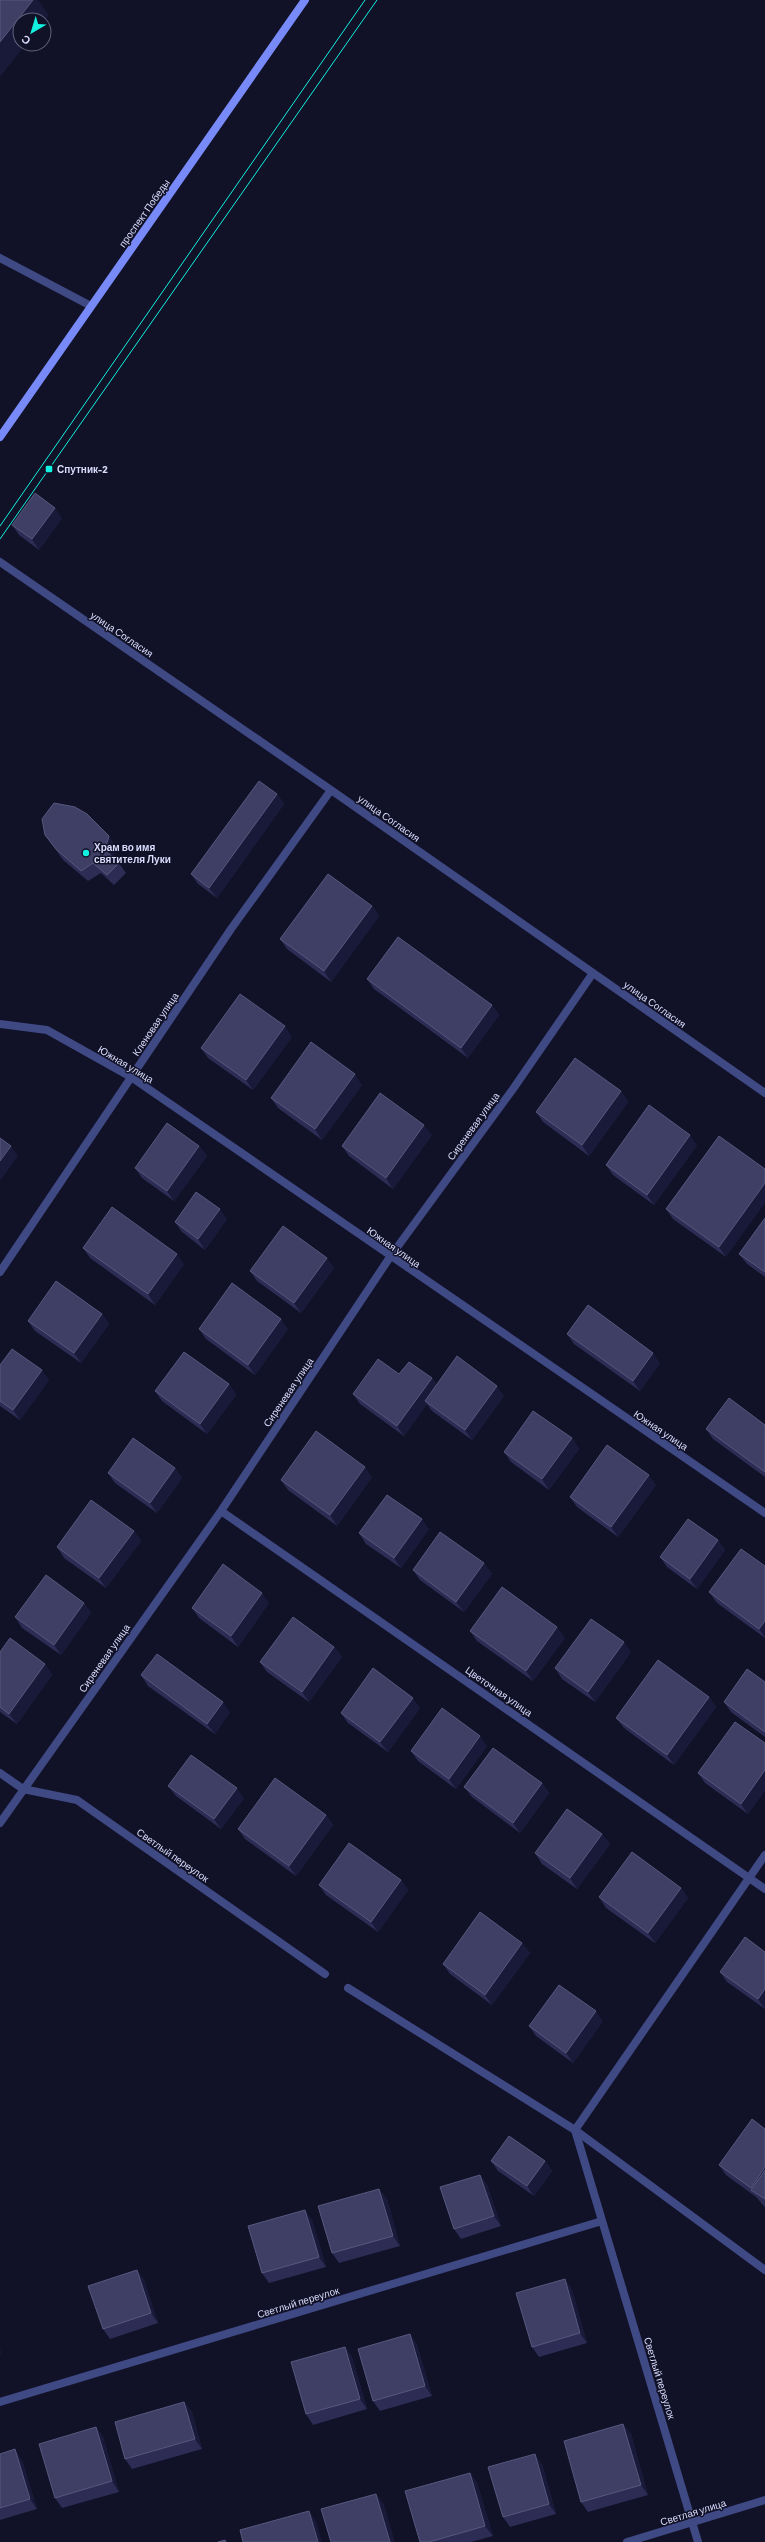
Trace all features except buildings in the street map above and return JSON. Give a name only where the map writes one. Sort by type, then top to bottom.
[{"type":"main road","name":"проспект Победы","points":[[0,437],[305,0]]},
{"type":"street","points":[[0,258],[91,306]]},
{"type":"street","name":"улица Согласия","points":[[0,562],[331,790],[765,1093]]},
{"type":"street","name":"Кленовая улица","points":[[0,1272],[231,929],[331,790]]},
{"type":"street","name":"Сиреневая улица","points":[[0,1822],[221,1511],[390,1257],[513,1089],[593,973]]},
{"type":"street","name":"Южная улица","points":[[0,1024],[47,1030],[131,1077],[390,1257],[765,1513]]},
{"type":"street","name":"Цветочная улица","points":[[221,1511],[765,1889]]},
{"type":"street","name":"Светлый переулок","points":[[0,1773],[23,1789],[77,1800],[325,1974]]},
{"type":"street","points":[[575,2130],[765,1855]]},
{"type":"street","points":[[348,1988],[575,2130],[765,2270]]},
{"type":"street","name":"Светлый переулок","points":[[575,2130],[698,2542]]},
{"type":"street","name":"Светлый переулок","points":[[0,2402],[602,2221]]},
{"type":"street","name":"Светлая улица","points":[[627,2542],[765,2500]]},
{"type":"tram line","points":[[0,526],[365,0]]},
{"type":"tram line","points":[[0,539],[377,0]]},
{"type":"place","name":"Спутник-2","points":[[49,469]]},
{"type":"place","name":"Храм во имя святителя Луки","points":[[86,853]]}]
